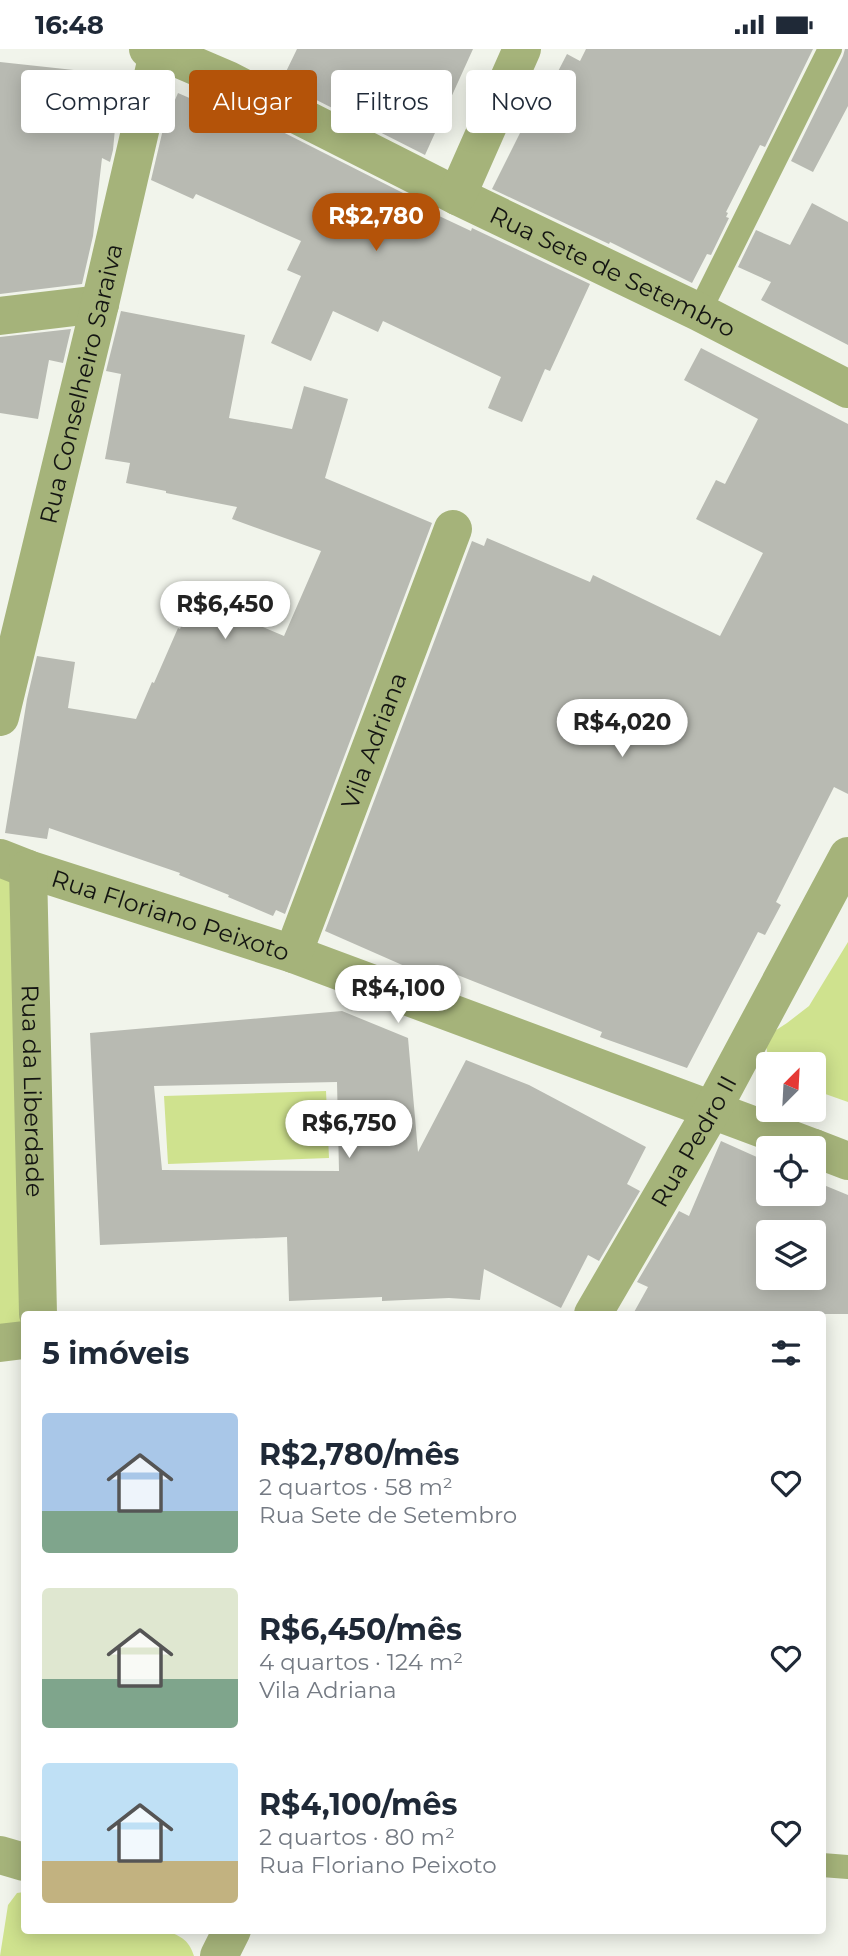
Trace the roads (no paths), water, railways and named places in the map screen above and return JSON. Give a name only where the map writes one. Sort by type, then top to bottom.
[{"type":"street","name":"Rua Sete de Setembro","points":[[155,49],[228,80],[457,196],[699,312],[848,389]]},
{"type":"street","name":"Rua Conselheiro Saraiva","points":[[0,717],[100,303],[155,49]]},
{"type":"street","points":[[457,196],[522,49]]},
{"type":"street","points":[[0,316],[100,303]]},
{"type":"street","name":"Vila Adriana","points":[[293,954],[453,529]]},
{"type":"street","name":"Rua Pedro II","points":[[595,1311],[712,1110],[848,856]]},
{"type":"street","name":"Rua Floriano Peixoto","points":[[14,864],[293,954],[782,1136]]},
{"type":"street","name":"Rua da Liberdade","points":[[14,864],[38,1311]]},
{"type":"street","name":"Rua Floriano Peixoto","points":[[826,1153],[848,1161]]},
{"type":"street","points":[[0,1343],[21,1340]]},
{"type":"street","points":[[0,1855],[21,1861]]},
{"type":"street","points":[[219,1956],[230,1934]]},
{"type":"lane","points":[[699,312],[830,49]]},
{"type":"lane","points":[[826,1865],[848,1867]]}]
